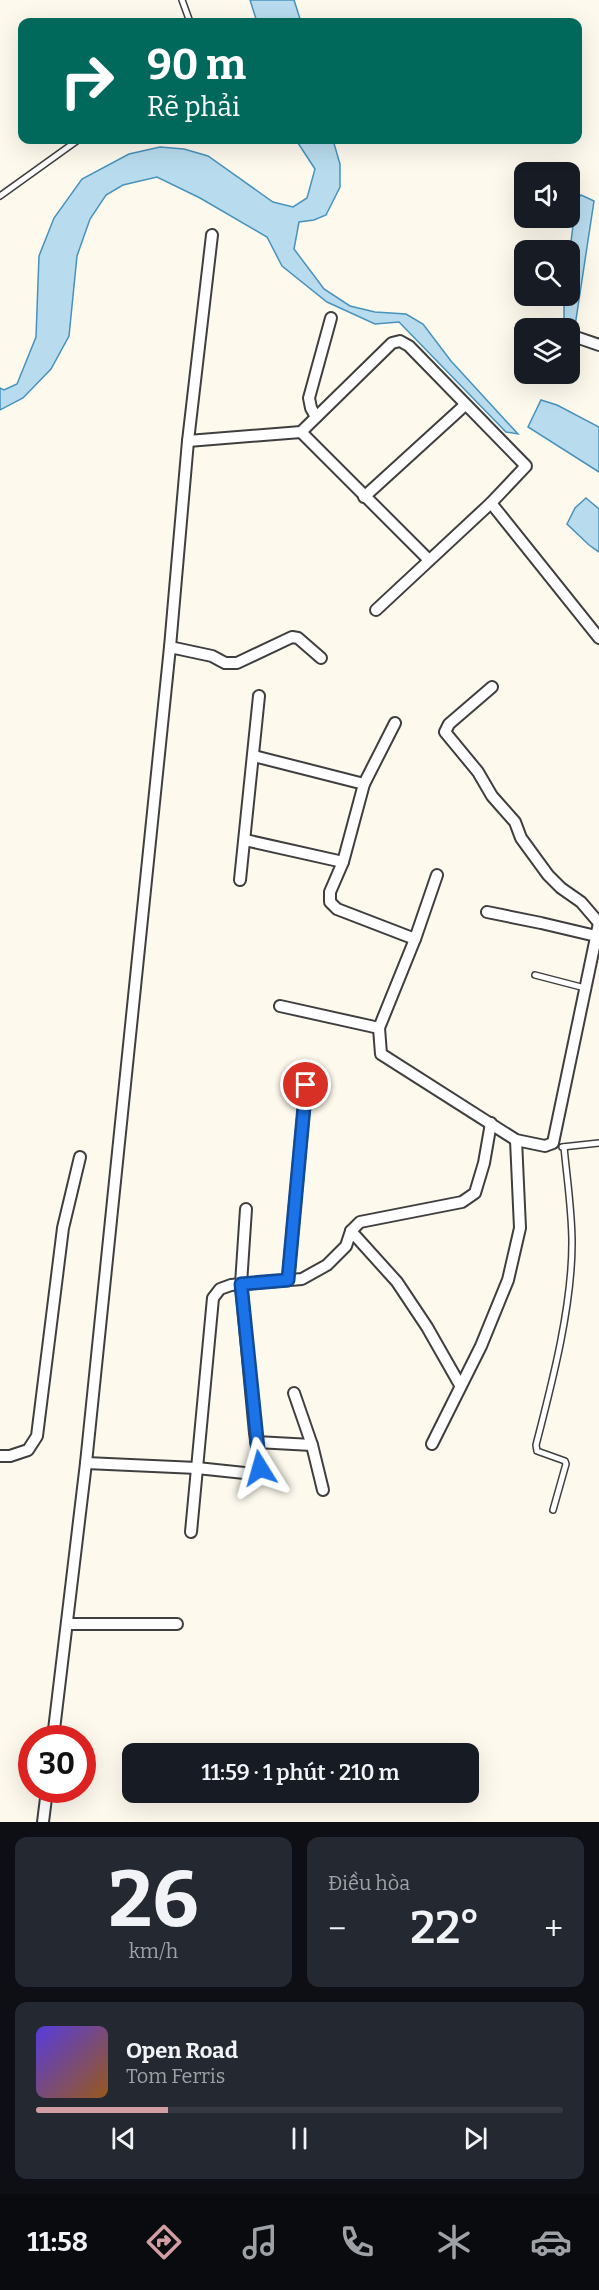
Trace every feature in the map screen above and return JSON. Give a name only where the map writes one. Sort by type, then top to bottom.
[{"type":"street","points":[[55,1725],[86,1463],[170,647],[188,441],[212,235]]},
{"type":"street","points":[[316,417],[309,398],[331,318]]},
{"type":"street","points":[[580,338],[599,345]]},
{"type":"street","points":[[188,441],[301,432],[392,343],[400,341],[409,346],[526,466],[491,503],[375,610]]},
{"type":"street","points":[[364,497],[465,405]]},
{"type":"street","points":[[301,432],[429,560]]},
{"type":"street","points":[[491,503],[599,638]]},
{"type":"street","points":[[170,647],[212,656],[225,663],[237,663],[292,637],[298,638],[321,658]]},
{"type":"street","points":[[437,875],[415,939],[379,1028],[381,1054],[516,1140],[545,1146],[553,1143],[599,923],[581,902],[561,888],[548,875],[521,838],[515,822],[492,796],[478,772],[445,732],[449,724],[492,687]]},
{"type":"street","points":[[240,879],[259,696]]},
{"type":"street","points":[[394,723],[364,784],[343,862],[330,892],[330,902],[337,909],[415,939]]},
{"type":"street","points":[[254,756],[364,784]]},
{"type":"street","points":[[245,840],[343,862]]},
{"type":"street","points":[[487,912],[541,922],[596,936]]},
{"type":"street","points":[[280,1006],[379,1028]]},
{"type":"street","points":[[288,1280],[306,1085]]},
{"type":"street","points":[[191,1532],[213,1298],[220,1289],[241,1284],[302,1279],[327,1265],[346,1246],[351,1231],[360,1222],[462,1202],[475,1193],[484,1162],[491,1123]]},
{"type":"street","points":[[432,1444],[481,1346],[508,1280],[520,1228],[516,1140]]},
{"type":"street","points":[[0,1456],[10,1456],[28,1450],[37,1436],[63,1228],[80,1157]]},
{"type":"street","points":[[86,1463],[197,1468],[254,1474],[260,1468],[241,1284],[246,1209]]},
{"type":"street","points":[[351,1231],[397,1282],[427,1327],[460,1386]]},
{"type":"street","points":[[294,1394],[312,1446],[323,1490]]},
{"type":"street","points":[[256,1442],[312,1446]]},
{"type":"street","points":[[67,1624],[177,1624]]},
{"type":"street","points":[[43,1822],[45,1803]]},
{"type":"lane","points":[[182,0],[189,18]]},
{"type":"lane","points":[[0,196],[72,144]]},
{"type":"lane","points":[[535,975],[585,988]]},
{"type":"lane","points":[[553,1143],[564,1147],[599,1143]]},
{"type":"lane","points":[[553,1510],[566,1464],[565,1461],[542,1454],[537,1450],[536,1445],[558,1350],[571,1272],[571,1215],[564,1147]]},
{"type":"water","points":[[250,0],[294,0],[300,18],[256,18]]},
{"type":"water","points":[[299,144],[334,144],[340,164],[340,187],[326,215],[314,220],[299,222],[294,249],[324,289],[350,306],[375,312],[406,314],[423,324],[451,361],[518,434],[506,432],[399,322],[375,324],[327,302],[282,266],[267,237],[200,198],[157,177],[123,185],[106,195],[90,219],[77,256],[69,336],[51,369],[23,398],[0,410],[0,388],[4,390],[17,384],[36,337],[39,256],[54,218],[82,179],[129,154],[160,147],[184,149],[208,156],[273,202],[293,207],[307,198],[315,169]]},
{"type":"water","points":[[580,196],[594,201],[580,293],[580,240],[571,240],[573,228],[580,228]]},
{"type":"water","points":[[564,306],[578,306],[576,318],[564,318]]},
{"type":"water","points":[[541,400],[557,405],[599,427],[599,472],[528,427]]},
{"type":"water","points":[[586,498],[599,509],[599,552],[567,524],[575,508]]},
{"type":"route","points":[[260,1468],[241,1284],[288,1280],[306,1085]]}]
